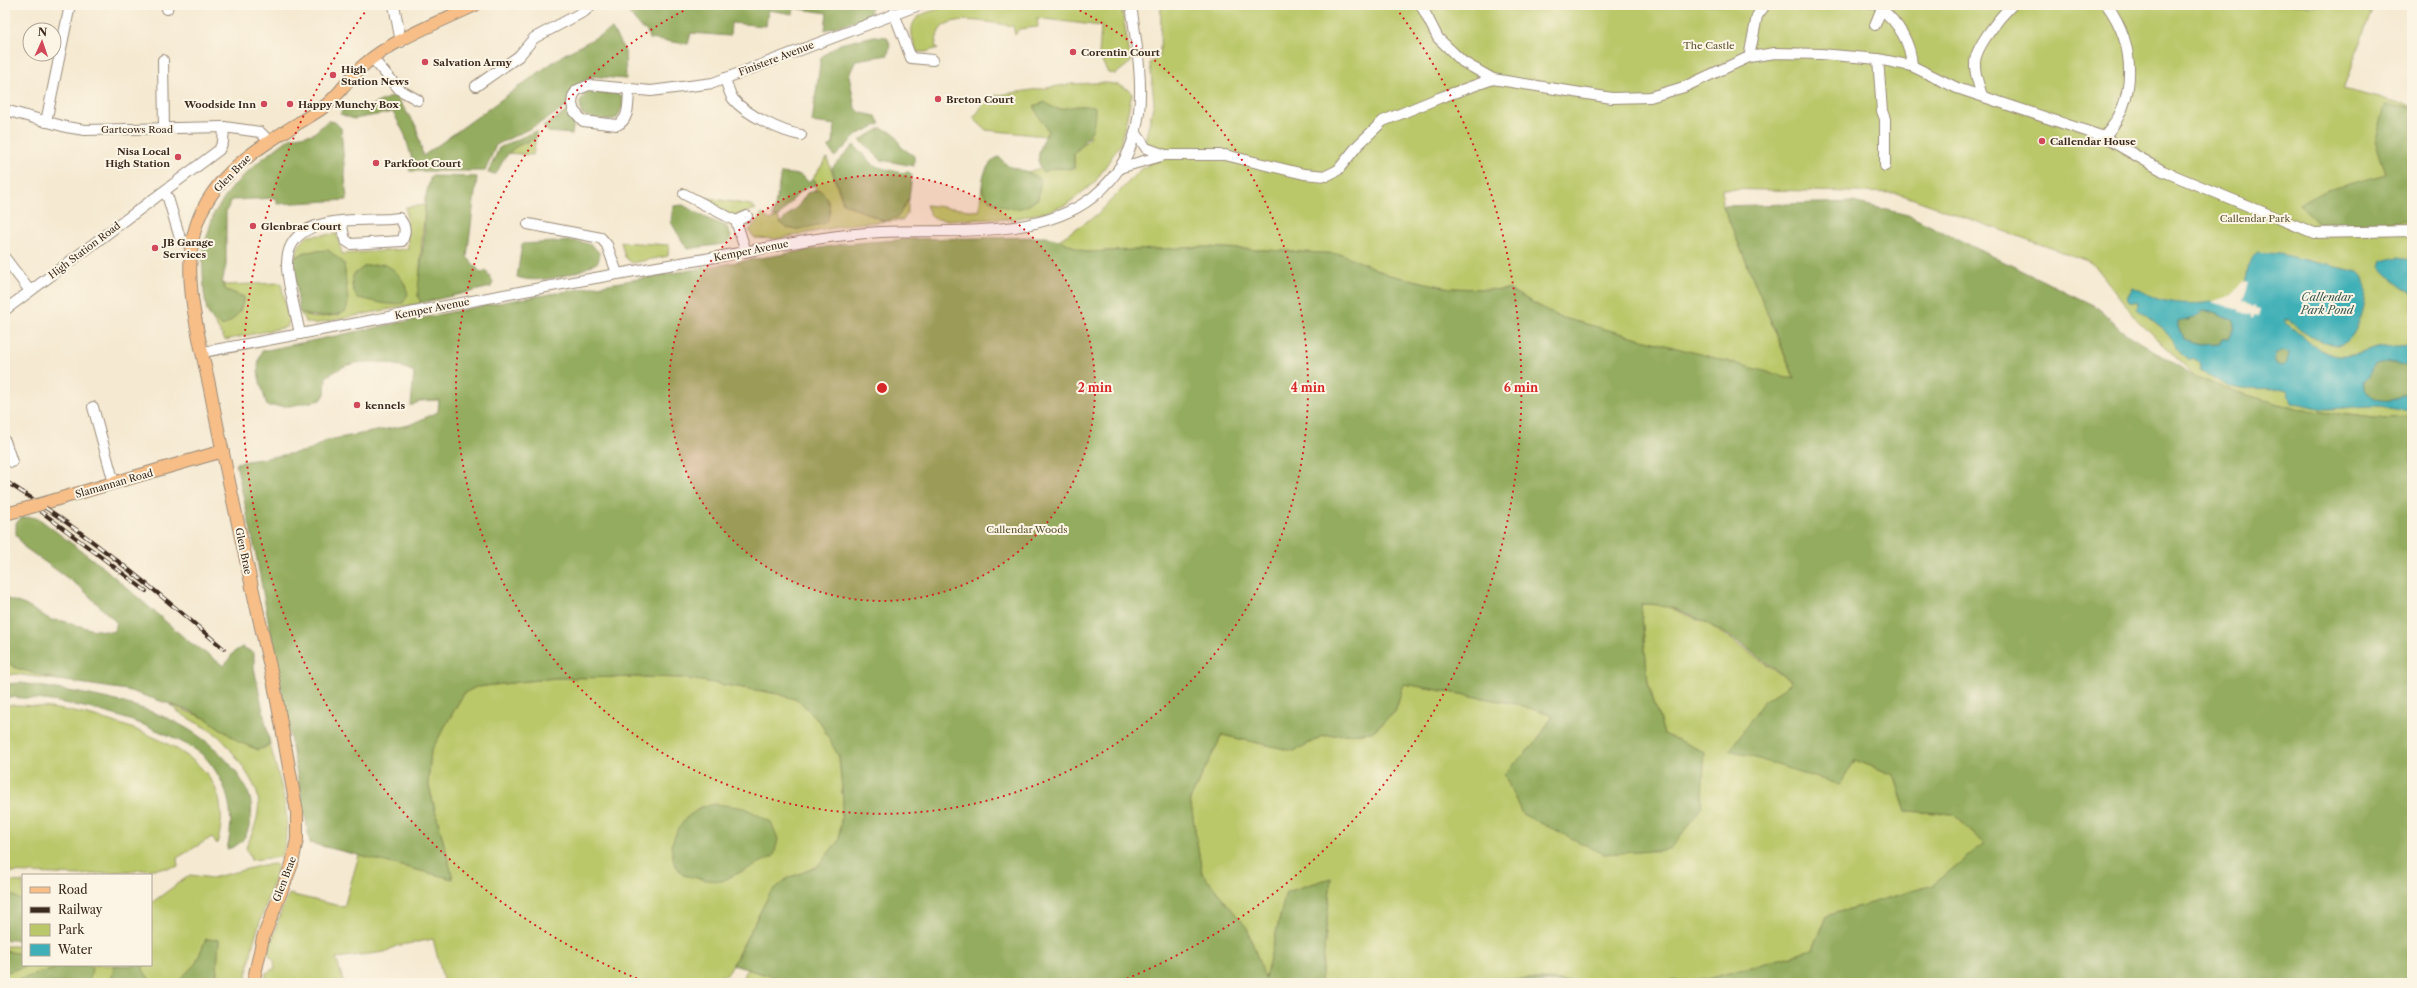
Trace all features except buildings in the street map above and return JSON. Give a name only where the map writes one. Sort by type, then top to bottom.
[{"type":"main road","points":[[268,140],[323,108],[372,58],[475,5]]},
{"type":"main road","name":"Glen Brae","points":[[253,983],[263,938],[292,864],[297,839],[297,812],[274,684],[223,452],[192,294],[191,246],[196,225],[211,195],[238,165],[268,140]]},
{"type":"main road","name":"Slamannan Road","points":[[5,514],[223,452]]},
{"type":"street","points":[[46,122],[70,5]]},
{"type":"street","points":[[394,5],[401,42]]},
{"type":"street","points":[[476,86],[519,56],[534,38],[585,11],[591,5]]},
{"type":"street","name":"Finistere Avenue","points":[[629,90],[626,118],[622,123],[617,125],[583,121],[577,116],[572,104],[573,96],[584,86],[629,90],[672,90],[713,83],[894,13],[919,5]]},
{"type":"street","name":"Kemper Avenue","points":[[203,352],[617,273],[847,234],[1000,228],[1038,223],[1072,210],[1090,199],[1119,168],[1136,134],[1140,112],[1141,82],[1131,5]]},
{"type":"street","points":[[1421,5],[1438,38],[1463,62],[1494,79],[1612,98],[1650,97],[1684,87],[1749,57],[1775,53],[1821,54],[1878,59],[1912,66],[1957,88],[2104,138],[2163,171],[2314,233],[2412,231]]},
{"type":"street","points":[[1749,57],[1758,16],[1765,5]]},
{"type":"street","points":[[1982,96],[1976,73],[1975,61],[1991,30],[2012,5]]},
{"type":"street","points":[[2104,138],[2114,127],[2123,110],[2130,68],[2129,55],[2122,32],[2107,5]]},
{"type":"street","points":[[1875,25],[1882,7],[1894,20],[1911,53],[1912,66]]},
{"type":"street","points":[[894,13],[911,58],[932,60]]},
{"type":"street","points":[[372,58],[400,90],[418,100]]},
{"type":"street","points":[[1878,59],[1882,111],[1885,119],[1885,166]]},
{"type":"street","points":[[162,60],[164,129]]},
{"type":"street","points":[[725,78],[732,98],[740,106],[786,132],[801,135]]},
{"type":"street","points":[[1119,168],[1165,155],[1225,155],[1304,174],[1326,176],[1338,170],[1358,145],[1383,121],[1439,98],[1494,79]]},
{"type":"street","name":"Gartcows Road","points":[[5,110],[46,122],[85,130],[224,127],[260,132],[268,140]]},
{"type":"street","name":"High Station Road","points":[[5,310],[219,150],[223,142],[224,127]]},
{"type":"street","points":[[1136,134],[1146,148],[1165,155]]},
{"type":"street","points":[[164,192],[168,198],[180,238],[191,246]]},
{"type":"street","points":[[684,194],[736,221],[746,252]]},
{"type":"street","points":[[736,221],[747,216]]},
{"type":"street","points":[[300,334],[287,267],[291,247],[296,238],[304,230],[321,224],[341,222],[399,218],[404,224],[405,234],[402,241],[350,244],[345,240],[341,222]]},
{"type":"street","points":[[528,224],[601,238],[608,245],[617,273]]},
{"type":"street","points":[[5,258],[30,291]]},
{"type":"street","points":[[93,407],[114,483]]},
{"type":"street","points":[[5,442],[12,462]]},
{"type":"green space","points":[[644,5],[872,5],[870,13],[861,19],[825,30],[827,13],[794,8],[793,14],[768,10],[766,26],[731,23],[730,36],[691,33],[688,44],[649,39],[647,31],[641,28],[626,9]]},
{"type":"green space","points":[[953,5],[1121,5],[1131,62],[1116,74],[1108,73],[1099,55],[1101,26],[1037,18],[1038,27],[1019,29],[1015,35],[1013,26],[973,21],[952,22],[944,25],[939,31],[935,46],[938,48],[926,52],[917,52],[912,29],[914,22],[918,17]]},
{"type":"green space","name":"Callendar Park","points":[[1161,5],[2374,5],[2343,89],[2412,106],[2412,417],[2375,418],[2296,409],[2230,390],[2196,377],[2138,321],[2093,263],[1897,193],[1722,189],[1723,206],[1795,380],[1559,317],[1510,290],[1450,288],[1389,275],[1342,254],[1205,247],[1086,252],[1059,240],[1098,214],[1138,172],[1149,164],[1145,141],[1154,102],[1150,63],[1160,56]]},
{"type":"green space","points":[[612,29],[625,51],[626,79],[589,76],[585,87],[577,97],[565,107],[535,126],[496,145],[485,171],[409,171],[413,163],[405,135],[393,112],[354,119],[340,114],[343,109],[365,108],[395,95],[416,126],[423,156],[563,55]]},
{"type":"green space","points":[[874,36],[887,37],[890,44],[888,55],[856,60],[849,75],[855,108],[861,113],[876,116],[880,124],[858,134],[835,157],[828,147],[833,144],[835,125],[812,122],[821,57],[840,44]]},
{"type":"green space","points":[[1072,84],[1112,84],[1127,89],[1132,94],[1121,143],[1095,182],[1066,205],[1046,212],[1013,219],[948,220],[935,219],[930,214],[926,205],[979,211],[982,186],[984,194],[1041,180],[1028,172],[1040,168],[1043,171],[1055,168],[1074,169],[1074,154],[1090,137],[1078,106],[1037,114],[1044,122],[1048,131],[1045,136],[986,130],[973,118],[988,98],[992,96]]},
{"type":"green space","points":[[592,91],[618,94],[623,97],[623,106],[617,118],[609,120],[599,119],[589,117],[581,113],[580,102],[586,93]]},
{"type":"green space","points":[[1045,102],[1058,109],[1080,106],[1095,107],[1094,124],[1090,134],[1074,154],[1074,169],[1055,168],[1043,172],[1040,167],[1040,151],[1048,131],[1034,106]]},
{"type":"green space","points":[[2384,105],[2412,108],[2412,221],[2319,224],[2299,205],[2327,190],[2386,174],[2375,140]]},
{"type":"green space","points":[[569,110],[574,122],[572,134],[548,132],[543,127]]},
{"type":"green space","points":[[328,121],[335,122],[341,128],[347,200],[277,204],[277,198],[232,200],[226,211],[226,265],[222,283],[226,290],[244,297],[238,314],[223,326],[212,319],[207,311],[204,292],[202,253],[214,213],[233,186],[257,163],[290,138],[313,134]]},
{"type":"green space","points":[[881,128],[894,133],[901,147],[914,156],[914,166],[881,160],[860,140]]},
{"type":"green space","points":[[536,131],[536,138],[521,144],[507,155],[496,174],[488,173],[499,148]]},
{"type":"green space","points":[[536,138],[533,155],[507,153],[515,147]]},
{"type":"green space","points":[[854,145],[874,166],[901,173],[909,172],[912,175],[909,198],[898,217],[884,221],[843,203],[832,168]]},
{"type":"green space","points":[[999,157],[1008,166],[1028,172],[1041,180],[1038,199],[1025,207],[1014,208],[996,204],[987,197],[982,188],[983,178],[991,162]]},
{"type":"green space","points":[[827,158],[843,203],[884,221],[903,209],[909,198],[907,214],[903,220],[854,224],[777,239],[755,238],[749,231],[762,214],[770,220],[778,217],[781,223],[786,227],[799,229],[819,190],[815,191],[816,182],[813,178]]},
{"type":"green space","points":[[781,173],[800,175],[809,182],[813,178],[816,182],[815,185],[799,193],[778,217],[773,217]]},
{"type":"green space","points":[[431,176],[477,177],[467,257],[481,273],[486,270],[493,282],[491,287],[421,303],[418,297],[418,288],[424,238],[425,199]]},
{"type":"green space","points":[[819,190],[828,200],[830,210],[828,219],[825,223],[795,229],[784,227],[780,223],[799,205],[807,193]]},
{"type":"green space","points":[[697,196],[751,205],[756,209],[733,217]]},
{"type":"green space","name":"Callendar Woods","points":[[1853,202],[1908,215],[2099,308],[2121,330],[2196,377],[2230,390],[2296,409],[2375,418],[2412,417],[2412,983],[1418,983],[1455,978],[1618,982],[1704,980],[1813,950],[1826,916],[1933,885],[1984,843],[1953,814],[1906,811],[1894,775],[1855,760],[1840,785],[1730,750],[1763,702],[1793,682],[1721,631],[1681,611],[1661,605],[1641,604],[1648,683],[1664,734],[1705,752],[1701,808],[1670,850],[1604,854],[1522,814],[1504,774],[1537,741],[1553,716],[1517,704],[1404,684],[1395,712],[1372,732],[1323,736],[1294,751],[1222,735],[1190,799],[1202,873],[1247,928],[1265,978],[1286,892],[1331,878],[1321,983],[794,983],[733,965],[770,893],[788,878],[817,867],[839,840],[843,800],[839,757],[821,724],[800,701],[779,694],[684,678],[555,678],[476,687],[464,693],[431,751],[428,783],[453,879],[310,843],[256,555],[236,463],[307,451],[328,440],[409,425],[438,412],[439,400],[420,401],[411,406],[414,372],[382,362],[365,362],[345,366],[326,377],[325,394],[321,400],[290,406],[267,406],[258,371],[259,358],[262,351],[486,305],[843,244],[909,239],[1046,237],[1059,240],[1086,252],[1205,247],[1342,254],[1389,275],[1450,288],[1510,290],[1559,317],[1795,379],[1723,206]]},
{"type":"green space","points":[[425,205],[419,286],[421,303],[314,324],[306,322],[299,311],[313,318],[339,315],[345,274],[344,263],[328,250],[305,252],[294,258],[300,244],[308,236],[337,234],[342,254],[408,249],[406,207]]},
{"type":"green space","points":[[683,205],[710,220],[726,226],[731,235],[730,241],[724,244],[687,249],[671,222],[673,206]]},
{"type":"green space","points":[[571,241],[584,243],[594,247],[600,254],[598,262],[580,271],[559,277],[537,280],[517,277],[522,244]]},
{"type":"green space","points":[[621,242],[669,245],[668,256],[632,263],[625,257]]},
{"type":"green space","points":[[328,250],[344,263],[348,302],[346,311],[329,316],[303,314],[299,311],[294,258],[305,252]]},
{"type":"green space","points":[[385,264],[396,273],[404,284],[408,294],[403,303],[385,304],[357,298],[352,286],[353,275],[365,266]]},
{"type":"green space","points":[[222,283],[226,285],[281,283],[289,321],[287,327],[225,340],[212,319],[223,325],[232,320],[240,311],[244,297],[226,290]]},
{"type":"green space","points":[[2203,311],[2214,312],[2234,321],[2235,327],[2229,339],[2222,339],[2220,343],[2201,344],[2183,339],[2178,327],[2178,321],[2183,319],[2187,320]]},
{"type":"green space","points":[[2282,350],[2289,355],[2290,358],[2285,365],[2282,366],[2275,361],[2274,358],[2279,351]]},
{"type":"green space","points":[[2380,362],[2402,364],[2410,367],[2412,380],[2407,394],[2387,400],[2381,400],[2370,395],[2363,382],[2369,377],[2373,365]]},
{"type":"green space","points":[[21,518],[38,518],[104,568],[188,641],[224,666],[234,652],[242,647],[254,653],[254,668],[270,744],[258,750],[239,742],[207,719],[188,710],[127,690],[58,680],[16,668],[5,661],[5,598],[25,605],[51,620],[63,621],[90,629],[113,632],[117,623],[80,587],[24,547],[16,534],[16,523]]},
{"type":"green space","points":[[1641,604],[1663,605],[1707,623],[1793,683],[1763,702],[1840,785],[1855,760],[1894,775],[1906,811],[1953,814],[1985,843],[1933,885],[1826,916],[1813,950],[1704,980],[1618,982],[1455,978],[1418,983],[1321,983],[1331,878],[1286,892],[1265,979],[1246,928],[1202,873],[1190,799],[1222,735],[1294,751],[1323,736],[1372,732],[1395,712],[1404,684],[1517,704],[1553,715],[1537,741],[1504,774],[1664,734],[1648,683]]},
{"type":"green space","points":[[5,661],[16,668],[58,680],[15,674],[5,676]]},
{"type":"green space","points":[[555,678],[684,678],[779,694],[800,701],[821,724],[839,757],[843,800],[839,840],[817,867],[788,878],[770,893],[727,975],[679,983],[444,983],[433,939],[396,946],[385,952],[336,958],[344,983],[265,983],[266,973],[275,968],[274,960],[268,954],[282,908],[289,894],[344,907],[359,855],[453,879],[428,782],[431,751],[464,693],[476,687]]},
{"type":"green space","points":[[21,683],[109,699],[138,707],[166,718],[192,732],[216,749],[236,772],[245,787],[250,798],[252,810],[249,827],[245,837],[238,844],[227,849],[231,826],[229,804],[217,773],[202,754],[170,736],[130,720],[110,714],[69,704],[27,698],[5,697],[5,684]]},
{"type":"green space","points":[[5,705],[56,709],[115,723],[144,733],[171,746],[193,760],[214,784],[220,801],[221,810],[221,827],[217,844],[212,837],[177,858],[178,867],[93,874],[5,872]]},
{"type":"green space","points":[[170,705],[207,719],[239,742],[263,749],[270,744],[286,814],[287,827],[282,857],[251,860],[246,847],[252,834],[258,813],[259,806],[255,787],[240,762],[217,735],[181,714]]},
{"type":"green space","points":[[716,804],[745,808],[771,822],[778,839],[774,856],[722,881],[706,880],[683,875],[674,863],[671,846],[677,831],[686,818],[701,807]]},
{"type":"green space","points":[[275,864],[278,867],[254,940],[245,983],[216,983],[219,940],[206,939],[196,963],[176,983],[152,983],[143,970],[143,966],[152,966],[152,902],[190,875],[212,878],[263,865]]},
{"type":"green space","points":[[5,881],[22,882],[22,900],[5,891]]},
{"type":"green space","points":[[5,891],[22,900],[22,940],[5,940]]},
{"type":"green space","points":[[206,939],[219,940],[216,983],[176,983],[196,963]]},
{"type":"green space","points":[[5,946],[22,946],[22,966],[114,966],[111,983],[5,983]]},
{"type":"green space","points":[[5,951],[22,954],[22,966],[26,966],[5,973]]},
{"type":"green space","points":[[90,966],[92,969],[89,983],[9,983],[56,968]]},
{"type":"green space","points":[[114,966],[143,966],[143,970],[152,983],[111,983]]},
{"type":"green space","points":[[747,969],[793,983],[742,983]]},
{"type":"water","name":"Callendar Park Pond","points":[[2258,252],[2279,254],[2358,272],[2364,279],[2366,295],[2357,327],[2352,336],[2346,342],[2335,345],[2325,342],[2302,332],[2289,320],[2285,320],[2285,323],[2320,350],[2333,355],[2344,356],[2378,348],[2412,345],[2412,376],[2409,367],[2401,364],[2387,362],[2377,363],[2373,365],[2369,377],[2363,382],[2370,395],[2381,400],[2387,400],[2407,394],[2412,380],[2412,410],[2375,406],[2331,409],[2321,408],[2291,403],[2287,391],[2244,388],[2227,385],[2200,370],[2199,363],[2193,358],[2189,360],[2175,349],[2173,341],[2164,330],[2137,309],[2138,302],[2129,301],[2127,297],[2133,287],[2155,298],[2176,303],[2203,303],[2217,301],[2238,292],[2246,280],[2249,262]],"holes":[[[2203,311],[2214,312],[2234,321],[2235,327],[2229,339],[2222,339],[2220,343],[2201,344],[2183,339],[2178,327],[2178,321],[2198,316]],[[2284,350],[2289,353],[2287,363],[2281,366],[2276,364],[2274,358],[2276,353]]]},
{"type":"water","points":[[2398,257],[2412,259],[2412,294],[2386,274],[2380,267],[2382,261]]},
{"type":"pier","points":[[2243,281],[2249,282],[2243,301],[2253,307],[2256,305],[2256,308],[2261,309],[2259,316],[2254,315],[2251,317],[2251,314],[2239,313],[2240,310],[2211,302],[2232,295]]},
{"type":"railway","points":[[5,481],[62,519],[118,561],[224,649]]},
{"type":"railway","points":[[39,510],[146,591]]},
{"type":"place","name":"Corentin Court","points":[[1073,52]]},
{"type":"place","name":"Salvation Army","points":[[425,62]]},
{"type":"place","name":"High Station News","points":[[333,75]]},
{"type":"place","name":"Breton Court","points":[[938,99]]},
{"type":"place","name":"Woodside Inn","points":[[264,104]]},
{"type":"place","name":"Happy Munchy Box","points":[[290,104]]},
{"type":"place","name":"Callendar House","points":[[2042,141]]},
{"type":"place","name":"Nisa Local High Station","points":[[178,157]]},
{"type":"place","name":"Parkfoot Court","points":[[376,163]]},
{"type":"place","name":"Glenbrae Court","points":[[253,226]]},
{"type":"place","name":"JB Garage Services","points":[[155,248]]},
{"type":"place","name":"kennels","points":[[357,405]]},
{"type":"park label","name":"The Castle","points":[[1709,45]]}]
